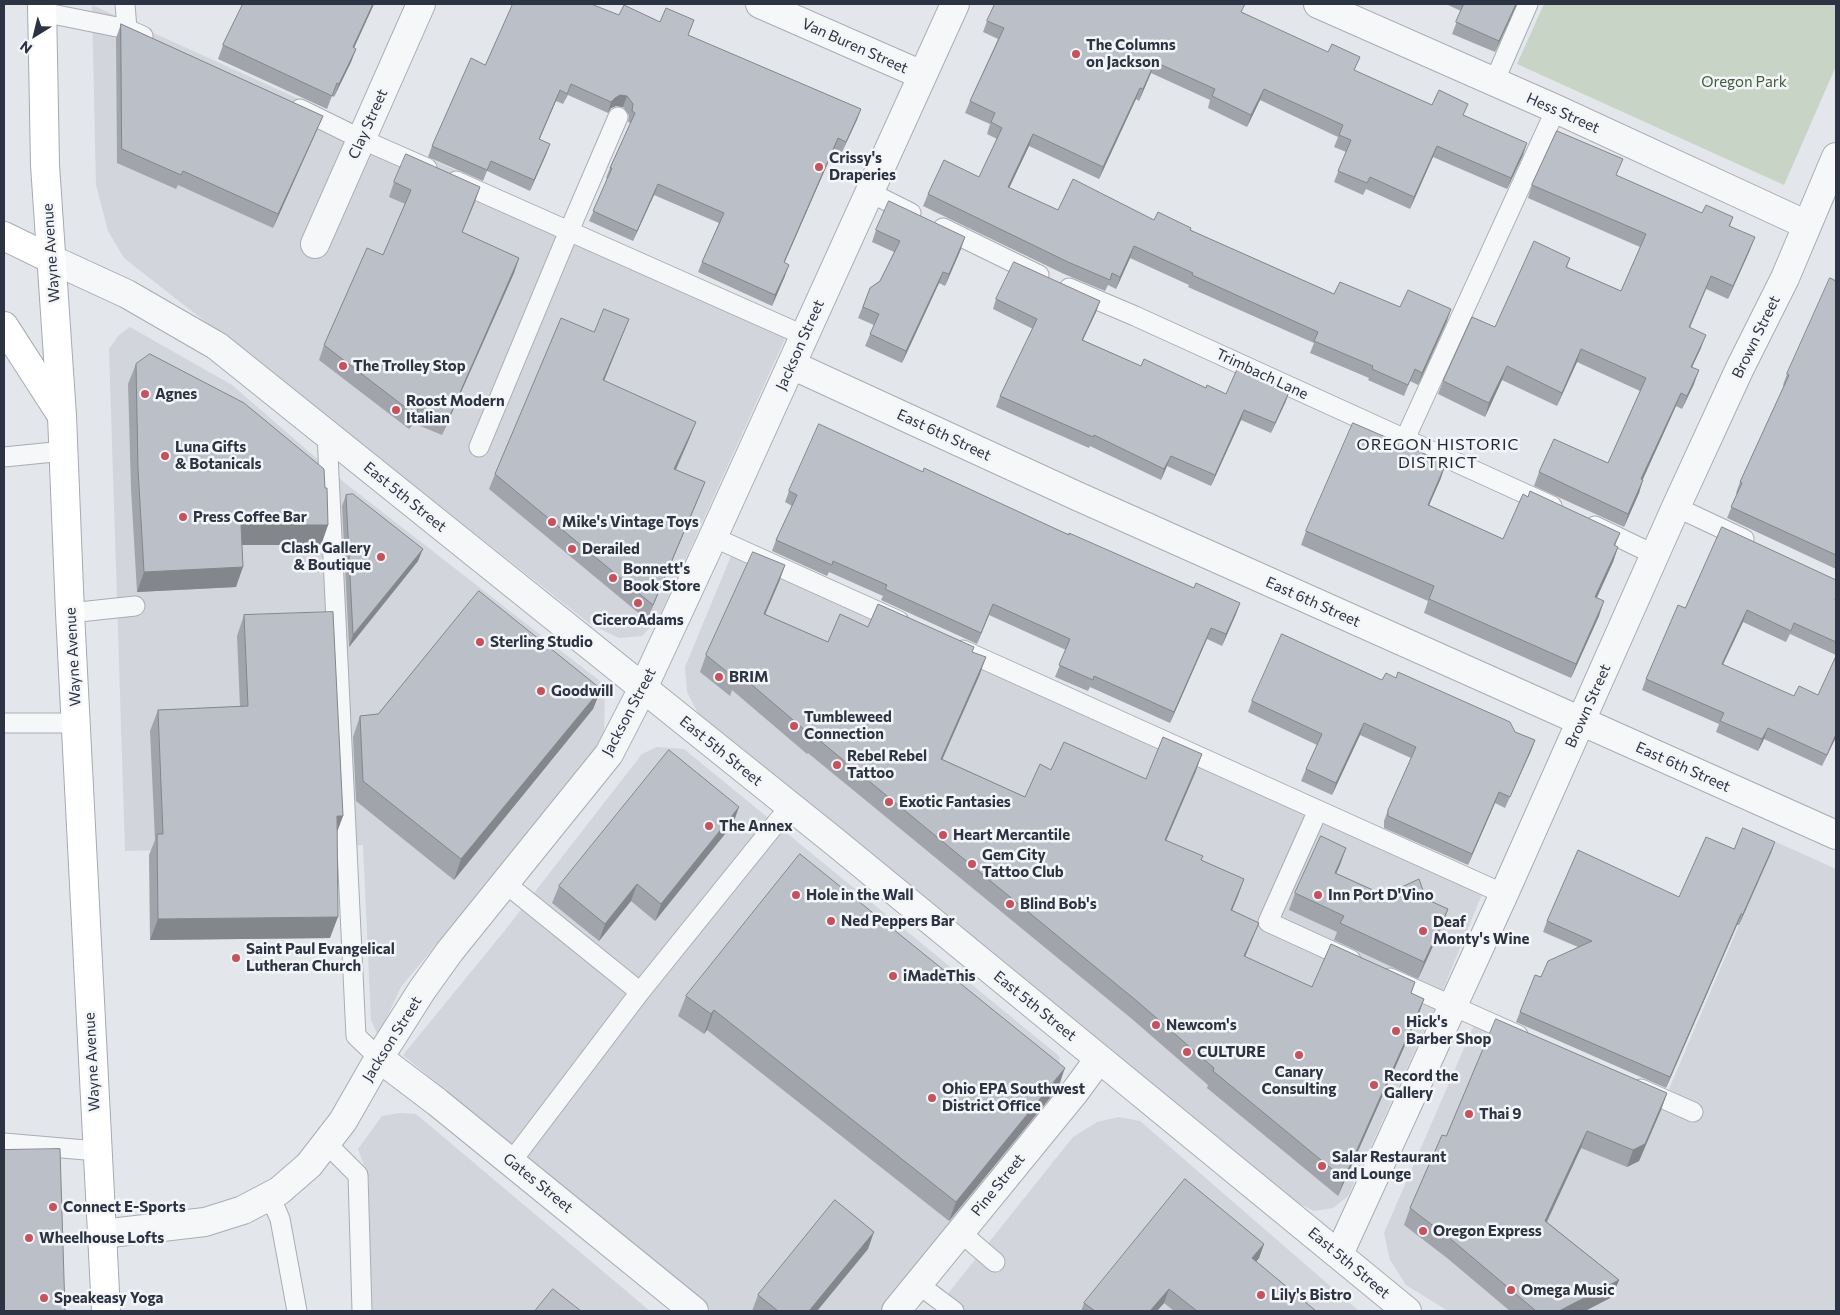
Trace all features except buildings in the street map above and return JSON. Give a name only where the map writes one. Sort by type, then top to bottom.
[{"type":"main road","name":"Wayne Avenue","points":[[42,8],[44,165],[64,451],[70,613],[106,1311]]},
{"type":"main road","name":"East 5th Street","points":[[4,236],[51,259]]},
{"type":"main road","points":[[4,326],[62,416]]},
{"type":"street","name":"Clay Street","points":[[315,244],[421,4]]},
{"type":"street","name":"Van Buren Street","points":[[760,4],[922,75]]},
{"type":"street","name":"Jackson Street","points":[[102,1234],[205,1222],[243,1210],[279,1191],[309,1165],[343,1121],[379,1058],[422,990],[450,952],[609,754],[643,688],[713,537],[955,4]]},
{"type":"street","name":"Hess Street","points":[[1318,4],[1556,109],[1807,225]]},
{"type":"street","name":"Brown Street","points":[[1339,1254],[1504,894],[1654,555],[1740,368],[1785,278],[1836,157]]},
{"type":"street","name":"East 5th Street","points":[[51,259],[127,294],[217,346],[790,806],[1407,1311]]},
{"type":"street","name":"East 6th Street","points":[[792,365],[1068,492],[1836,835]]},
{"type":"street","name":"Gates Street","points":[[379,1058],[409,1079],[694,1311]]},
{"type":"street","name":"Pine Street","points":[[896,1311],[1074,1093],[1099,1059]]},
{"type":"lane","points":[[125,4],[127,29]]},
{"type":"lane","points":[[1494,82],[1528,4]]},
{"type":"lane","points":[[42,8],[127,29],[162,45]]},
{"type":"lane","points":[[283,101],[361,140],[805,336]]},
{"type":"lane","points":[[1405,439],[1556,109]]},
{"type":"lane","points":[[479,447],[568,230],[618,117]]},
{"type":"lane","name":"Trimbach Lane","points":[[869,192],[1059,284],[1135,316],[1574,516],[1654,555]]},
{"type":"lane","points":[[327,434],[356,1036],[379,1058]]},
{"type":"lane","points":[[4,457],[64,451]]},
{"type":"lane","points":[[1676,507],[1756,544]]},
{"type":"lane","points":[[713,537],[912,627]]},
{"type":"lane","points":[[70,613],[135,606]]},
{"type":"lane","points":[[948,643],[1504,894]]},
{"type":"lane","points":[[4,723],[76,723]]},
{"type":"lane","points":[[511,1162],[640,992],[790,806]]},
{"type":"lane","points":[[1318,810],[1268,922],[1452,1007],[1532,1041]]},
{"type":"lane","points":[[505,884],[640,992]]},
{"type":"lane","points":[[1621,1080],[1693,1112]]},
{"type":"lane","points":[[4,1143],[97,1151]]},
{"type":"lane","points":[[326,1143],[358,1175],[362,1311]]},
{"type":"lane","points":[[270,1196],[280,1219],[297,1311]]},
{"type":"lane","points":[[960,1232],[996,1262]]},
{"type":"lane","points":[[918,1284],[954,1311]]},
{"type":"shaded area","points":[[92,5],[792,323],[659,618],[642,636],[619,638],[590,624],[124,258],[108,231],[96,185]]},
{"type":"shaded area","points":[[130,327],[232,385],[345,483],[605,685],[604,742],[401,987],[378,1036],[371,1020],[363,845],[125,851],[109,349],[119,335]]},
{"type":"shaded area","points":[[731,556],[1482,894],[1442,992],[1348,1196],[1333,1208],[1314,1211],[1288,1198],[700,717],[687,692],[685,667]]},
{"type":"shaded area","points":[[657,747],[684,749],[1059,1056],[1062,1084],[1044,1113],[884,1311],[711,1311],[403,1055],[506,929],[642,754]]},
{"type":"shaded area","points":[[1776,842],[1836,869],[1836,1311],[1448,1311],[1406,1285],[1390,1260],[1384,1233],[1475,1023],[1663,1103]]},
{"type":"shaded area","points":[[400,1113],[416,1114],[650,1311],[372,1311],[368,1176],[358,1149],[382,1116]]},
{"type":"shaded area","points":[[1119,1117],[1140,1121],[1359,1311],[934,1311],[1073,1137],[1097,1122]]},
{"type":"green space","name":"Oregon Park","points":[[1544,4],[1836,4],[1836,66],[1784,185],[1517,64]]},
{"type":"place","name":"The Columns on Jackson","points":[[1076,54]]},
{"type":"place","name":"Crissy's Draperies","points":[[819,167]]},
{"type":"place","name":"The Trolley Stop","points":[[343,366]]},
{"type":"place","name":"Agnes","points":[[145,394]]},
{"type":"place","name":"Roost Modern Italian","points":[[396,410]]},
{"type":"place","name":"Luna Gifts & Botanicals","points":[[165,456]]},
{"type":"place","name":"Press Coffee Bar","points":[[183,517]]},
{"type":"place","name":"Mike's Vintage Toys","points":[[552,522]]},
{"type":"place","name":"Derailed","points":[[572,549]]},
{"type":"place","name":"Clash Gallery & Boutique","points":[[381,557]]},
{"type":"place","name":"Bonnett's Book Store","points":[[613,578]]},
{"type":"place","name":"CiceroAdams","points":[[638,603]]},
{"type":"place","name":"Sterling Studio","points":[[480,642]]},
{"type":"place","name":"BRIM","points":[[719,677]]},
{"type":"place","name":"Goodwill","points":[[541,691]]},
{"type":"place","name":"Tumbleweed Connection","points":[[794,726]]},
{"type":"place","name":"Rebel Rebel Tattoo","points":[[837,765]]},
{"type":"place","name":"Exotic Fantasies","points":[[889,802]]},
{"type":"place","name":"The Annex","points":[[709,826]]},
{"type":"place","name":"Heart Mercantile","points":[[943,835]]},
{"type":"place","name":"Gem City Tattoo Club","points":[[972,864]]},
{"type":"place","name":"Hole in the Wall","points":[[796,895]]},
{"type":"place","name":"Inn Port D'Vino","points":[[1318,895]]},
{"type":"place","name":"Blind Bob's","points":[[1010,904]]},
{"type":"place","name":"Ned Peppers Bar","points":[[831,921]]},
{"type":"place","name":"Deaf Monty's Wine","points":[[1423,931]]},
{"type":"place","name":"Saint Paul Evangelical Lutheran Church","points":[[236,958]]},
{"type":"place","name":"iMadeThis","points":[[893,976]]},
{"type":"place","name":"Newcom's","points":[[1156,1025]]},
{"type":"place","name":"Hick's Barber Shop","points":[[1396,1031]]},
{"type":"place","name":"CULTURE","points":[[1187,1052]]},
{"type":"place","name":"Canary Consulting","points":[[1299,1055]]},
{"type":"place","name":"Record the Gallery","points":[[1374,1085]]},
{"type":"place","name":"Ohio EPA Southwest District Office","points":[[932,1098]]},
{"type":"place","name":"Thai 9","points":[[1469,1114]]},
{"type":"place","name":"Salar Restaurant and Lounge","points":[[1322,1166]]},
{"type":"place","name":"Connect E-Sports","points":[[53,1207]]},
{"type":"place","name":"Oregon Express","points":[[1423,1231]]},
{"type":"place","name":"Wheelhouse Lofts","points":[[29,1238]]},
{"type":"place","name":"Omega Music","points":[[1511,1290]]},
{"type":"place","name":"Lily's Bistro","points":[[1261,1295]]},
{"type":"place","name":"Speakeasy Yoga","points":[[44,1298]]},
{"type":"district","name":"OREGON HISTORIC DISTRICT","points":[[1438,454]]}]
